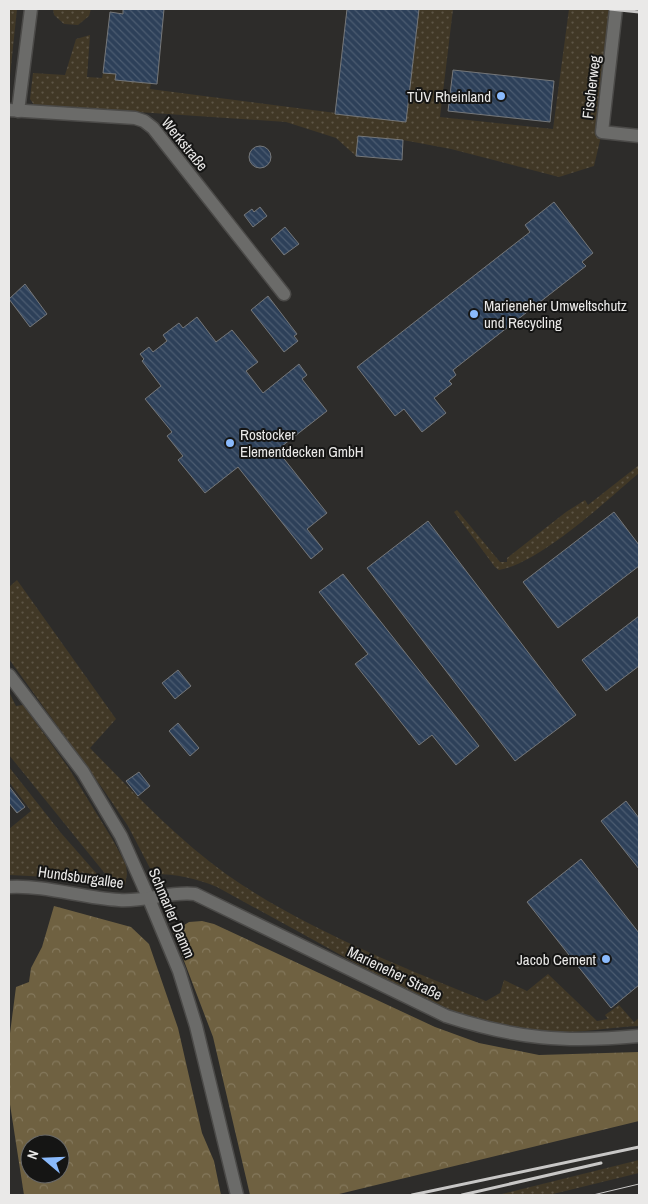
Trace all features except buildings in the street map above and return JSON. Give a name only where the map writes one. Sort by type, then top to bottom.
[{"type":"street","points":[[14,110],[31,9]]},
{"type":"street","name":"Fischerweg","points":[[616,9],[602,132],[639,136]]},
{"type":"street","name":"Werkstraße","points":[[14,110],[144,120],[153,128],[284,294]]},
{"type":"street","name":"Schmarler Damm","points":[[9,675],[83,772],[121,836],[179,971],[188,998],[236,1191]]},
{"type":"street","name":"Hundsburgallee","points":[[9,886],[48,888],[119,900],[149,900]]},
{"type":"street","name":"Marieneher Straße","points":[[149,900],[185,893],[211,900],[446,1016],[486,1029],[539,1039],[562,1040],[639,1036]]},
{"type":"shaded area","points":[[9,9],[17,9],[9,85]]},
{"type":"shaded area","points":[[53,9],[91,9],[89,16],[78,25],[64,24],[54,15]]},
{"type":"shaded area","points":[[419,9],[453,9],[440,117],[553,129],[569,9],[610,9],[602,132],[594,166],[559,177],[451,149],[403,140],[358,136],[356,156],[336,138],[286,122],[34,105],[30,99],[33,73],[65,75],[76,39],[90,35],[87,77],[102,78],[103,73],[116,74],[115,80],[151,83],[150,89],[406,122]]},
{"type":"shaded area","points":[[639,465],[639,473],[553,544],[534,556],[499,570],[454,512],[457,510],[500,562],[507,562],[507,558],[566,512],[585,500],[588,505]]},
{"type":"shaded area","points":[[17,580],[116,719],[90,748],[172,830],[226,874],[255,893],[319,929],[386,960],[486,1001],[500,993],[504,980],[527,991],[548,974],[597,1021],[608,1019],[605,1015],[619,1005],[634,1022],[639,1018],[639,1026],[553,1033],[514,1028],[461,1014],[410,992],[217,887],[186,877],[153,874],[128,826],[9,659],[9,587]]},
{"type":"shaded area","points":[[9,692],[16,706],[23,705],[68,767],[114,842],[126,865],[125,885],[111,881],[9,755]]},
{"type":"shaded area","points":[[9,767],[61,833],[104,882],[102,885],[70,878],[9,875],[9,829],[31,811],[9,782]]},
{"type":"shaded area","points":[[639,1160],[639,1173],[549,1195],[498,1195]]},
{"type":"green space","points":[[54,906],[131,927],[149,944],[178,1028],[202,1133],[214,1161],[221,1195],[24,1195],[22,1184],[70,1184],[70,1134],[20,1134],[20,1169],[9,1098],[9,1041],[16,987],[29,982],[31,968],[42,947]]},
{"type":"green space","points":[[202,921],[214,924],[435,1027],[479,1043],[539,1055],[639,1052],[639,1121],[335,1195],[250,1195],[213,1037],[173,932],[189,922]]},
{"type":"tram line","points":[[593,1195],[639,1184]]},
{"type":"railway","points":[[610,9],[639,12]]},
{"type":"railway","points":[[412,1195],[639,1147]]},
{"type":"railway","points":[[462,1195],[601,1163]]},
{"type":"place","name":"TÜV Rheinland","points":[[501,96]]},
{"type":"place","name":"Marieneher Umweltschutz und Recycling","points":[[474,314]]},
{"type":"place","name":"Rostocker Elementdecken GmbH","points":[[230,443]]},
{"type":"place","name":"Jacob Cement","points":[[606,959]]}]
